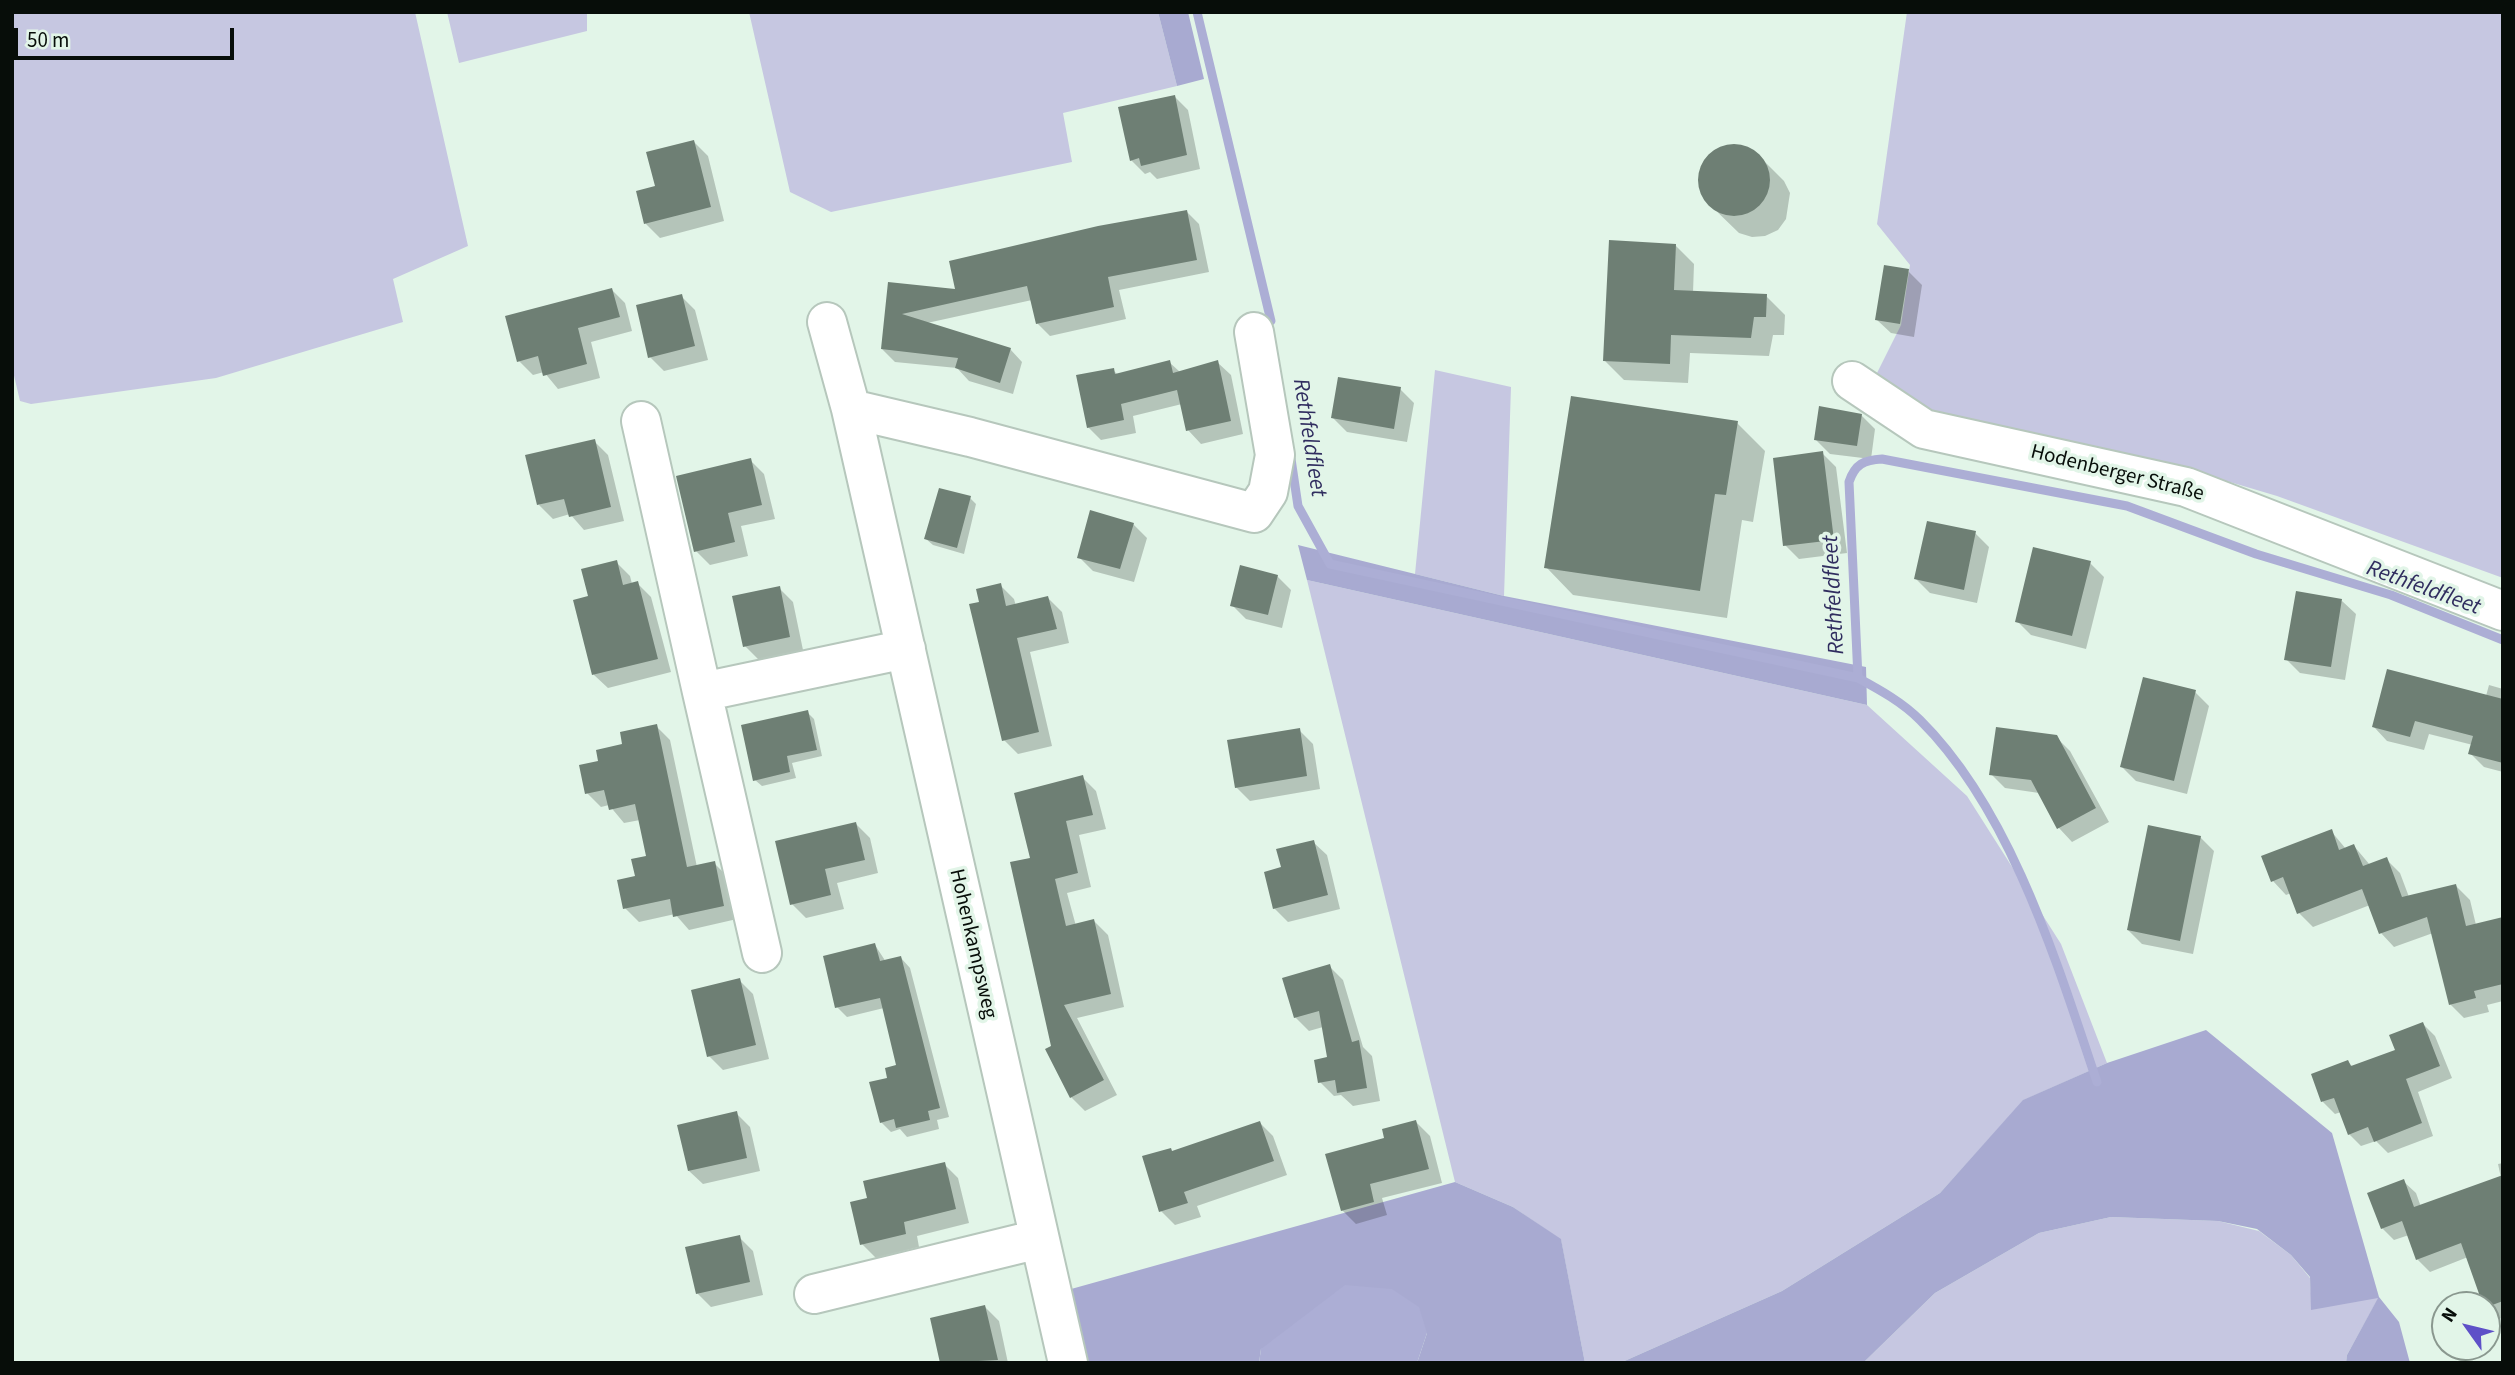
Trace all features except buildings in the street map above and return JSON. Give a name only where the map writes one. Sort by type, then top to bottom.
[{"type":"street","name":"Hohenkampsweg","points":[[827,322],[851,409],[1068,1363]]},
{"type":"street","points":[[851,409],[970,436],[1254,513],[1268,492],[1275,455],[1254,332]]},
{"type":"street","name":"Hodenberger Straße","points":[[1852,381],[1924,429],[2186,487],[2503,611]]},
{"type":"street","points":[[641,421],[762,953]]},
{"type":"street","points":[[702,692],[906,649]]},
{"type":"street","points":[[814,1294],[1039,1239]]},
{"type":"shaded area","points":[[12,12],[415,12],[468,246],[393,279],[403,322],[216,378],[31,404],[20,401],[12,367]]},
{"type":"shaded area","points":[[447,12],[587,12],[587,31],[459,63]]},
{"type":"shaded area","points":[[749,12],[1158,12],[1177,86],[1063,113],[1072,162],[831,212],[790,192]]},
{"type":"shaded area","points":[[1158,12],[1188,12],[1204,79],[1177,86]]},
{"type":"shaded area","points":[[1907,12],[2503,12],[2503,578],[2277,496],[2186,469],[1948,420],[1872,383],[1901,325],[1910,265],[1877,224]]},
{"type":"shaded area","points":[[1435,370],[1511,387],[1504,596],[1415,574]]},
{"type":"shaded area","points":[[1298,545],[1504,596],[1866,667],[1867,705],[1307,580]]},
{"type":"shaded area","points":[[1307,580],[1867,705],[1967,796],[2061,944],[2107,1063],[2024,1100],[1940,1193],[1782,1291],[1620,1363],[1585,1363],[1561,1240],[1513,1207],[1455,1182]]},
{"type":"shaded area","points":[[2206,1030],[2332,1133],[2379,1297],[2399,1322],[2410,1363],[2346,1363],[2347,1355],[2378,1298],[2311,1310],[2310,1277],[2291,1255],[2257,1229],[2218,1221],[2111,1217],[2039,1233],[1935,1293],[1863,1363],[1620,1363],[1782,1291],[1940,1193],[2023,1100],[2107,1063]]},
{"type":"shaded area","points":[[1455,1182],[1513,1207],[1561,1239],[1585,1363],[1417,1363],[1427,1333],[1261,1349],[1259,1363],[1081,1363],[1064,1291]]},
{"type":"shaded area","points":[[2111,1217],[2218,1221],[2259,1231],[2291,1255],[2310,1278],[2312,1309],[2379,1297],[2347,1355],[2346,1363],[1863,1363],[1935,1293],[2039,1233]]},
{"type":"shaded area","points":[[1345,1285],[1392,1289],[1419,1307],[1427,1333],[1417,1363],[1259,1363],[1261,1349]]},
{"type":"waterway","name":"Rethfeldfleet","points":[[1197,12],[1271,321]]},
{"type":"waterway","name":"Rethfeldfleet","points":[[1291,459],[1298,506],[1330,564],[1858,678],[1906,708],[1952,757],[1980,798],[2005,843],[2028,890],[2047,939],[2097,1082]]},
{"type":"waterway","name":"Rethfeldfleet","points":[[1858,678],[1849,482],[1861,464],[1882,459],[2127,506],[2256,554],[2391,595],[2503,640]]}]
